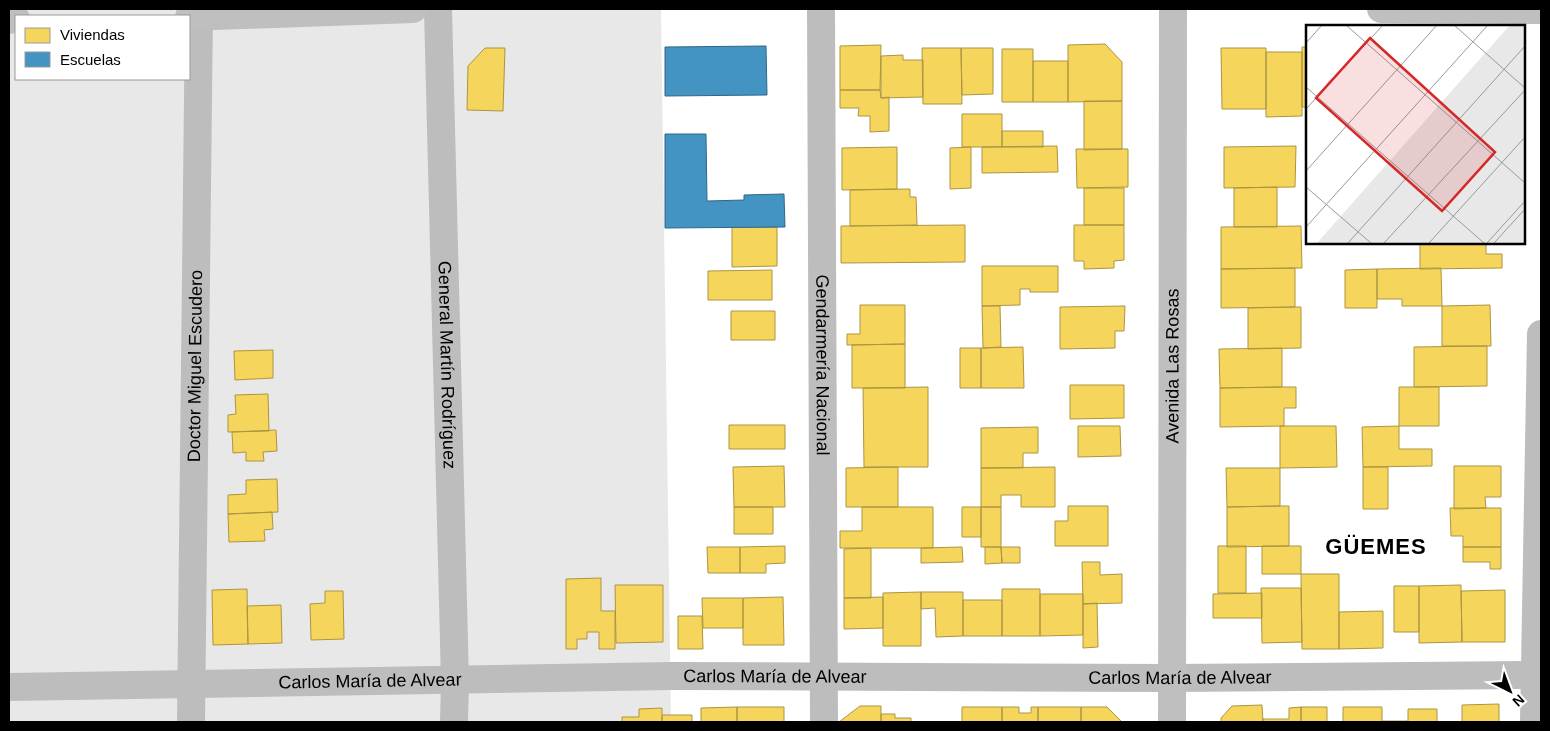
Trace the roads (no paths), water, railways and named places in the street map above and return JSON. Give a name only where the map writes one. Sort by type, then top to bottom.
[{"type":"street","points":[[196,14],[413,9]]},
{"type":"street","name":"General Martín Rodríguez","points":[[438,9],[455,681],[454,722]]},
{"type":"street","name":"Gendarmería Nacional","points":[[821,9],[824,722]]},
{"type":"street","name":"Avenida Las Rosas","points":[[1172,722],[1173,9]]},
{"type":"street","points":[[1381,9],[1541,10]]},
{"type":"street","name":"Doctor Miguel Escudero","points":[[191,722],[196,14]]},
{"type":"street","points":[[1534,722],[1538,675],[1541,334]]},
{"type":"street","name":"Carlos María de Alvear","points":[[9,687],[671,676],[1172,678],[1538,675]]},
{"type":"district","name":"GÜEMES","points":[[1376,546]]}]
